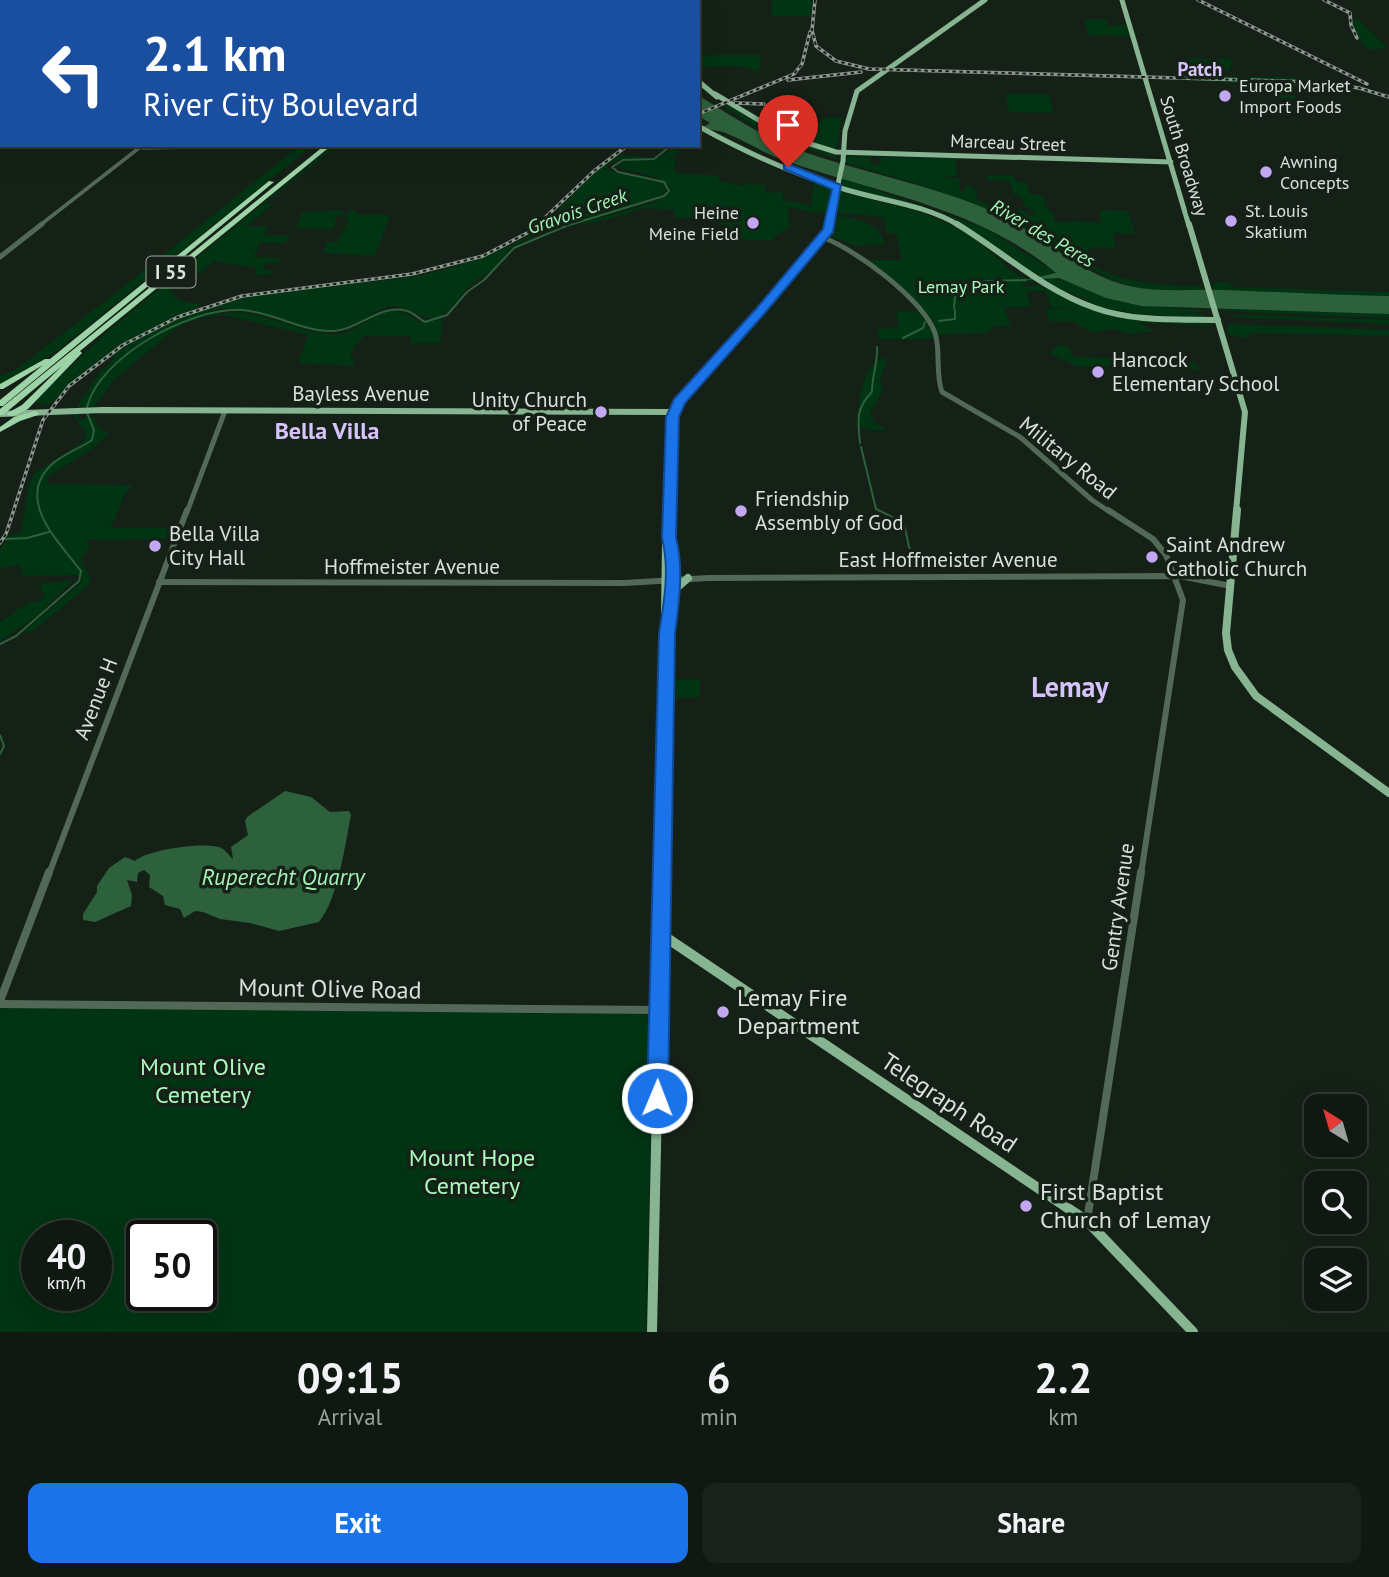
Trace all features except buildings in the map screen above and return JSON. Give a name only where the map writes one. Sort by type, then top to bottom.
[{"type":"highway","name":"I 55","points":[[1,408],[69,347],[317,147]]},
{"type":"highway","name":"I 55","points":[[1,408],[15,411],[91,338],[327,147]]},
{"type":"highway","points":[[0,430],[15,411],[33,401],[75,359],[91,338]]},
{"type":"highway","points":[[0,387],[69,347]]},
{"type":"highway","points":[[33,401],[42,411]]},
{"type":"highway","points":[[15,411],[42,411]]},
{"type":"main road","points":[[652,1332],[669,581],[666,545],[669,538],[673,416],[683,396],[824,238],[830,225],[836,196],[852,101],[859,89],[985,0]]},
{"type":"main road","name":"South Broadway","points":[[1122,0],[1245,415],[1226,644],[1248,687],[1389,793]]},
{"type":"main road","name":"Marceau Street","points":[[700,83],[790,138],[829,151],[1171,162]]},
{"type":"main road","points":[[700,128],[745,153],[837,187],[912,206],[953,222],[984,241],[1025,274],[1089,306],[1119,314],[1218,320]]},
{"type":"main road","points":[[822,181],[839,179]]},
{"type":"main road","points":[[836,196],[854,192]]},
{"type":"main road","name":"Bayless Avenue","points":[[1,408],[15,411],[655,412],[673,416]]},
{"type":"main road","points":[[673,591],[688,578]]},
{"type":"main road","points":[[668,622],[672,614],[673,591],[669,581]]},
{"type":"main road","name":"Telegraph Road","points":[[661,934],[1087,1221],[1193,1332]]},
{"type":"street","points":[[136,147],[184,147]]},
{"type":"street","points":[[0,257],[139,148]]},
{"type":"street","name":"Military Road","points":[[824,238],[856,251],[930,322],[936,336],[938,381],[944,395],[1020,437],[1092,500],[1149,536],[1164,551],[1182,597]]},
{"type":"street","name":"Avenue H","points":[[0,1003],[225,411]]},
{"type":"street","name":"East Hoffmeister Avenue","points":[[669,581],[688,578],[1174,576],[1230,586]]},
{"type":"street","name":"Hoffmeister Avenue","points":[[159,582],[669,581]]},
{"type":"street","name":"Gentry Avenue","points":[[1087,1221],[1182,597]]},
{"type":"street","name":"Mount Olive Road","points":[[0,1003],[539,1011],[659,1010]]},
{"type":"green space","points":[[772,0],[812,0],[811,16],[771,16]]},
{"type":"green space","points":[[1356,17],[1387,47],[1366,49],[1352,26]]},
{"type":"green space","points":[[1084,19],[1107,19],[1107,26],[1126,25],[1129,36],[1089,35]]},
{"type":"green space","points":[[700,55],[761,55],[759,74],[740,67],[700,67]]},
{"type":"green space","points":[[1189,58],[1231,59],[1231,68],[1218,76],[1312,78],[1313,81],[1171,77],[1193,74]]},
{"type":"green space","points":[[1152,78],[1327,84],[1382,97],[1360,92],[1293,86],[1291,88],[1297,99],[1276,98],[1270,85]]},
{"type":"green space","points":[[1006,94],[1049,94],[1053,113],[1009,112]]},
{"type":"green space","points":[[732,103],[777,126],[794,131],[810,129],[825,118],[842,117],[837,147],[789,136]]},
{"type":"green space","points":[[726,105],[785,138],[837,155],[833,155],[837,159],[778,140],[722,106]]},
{"type":"green space","points":[[298,147],[311,147],[58,350],[0,385],[0,377],[19,367]]},
{"type":"green space","points":[[332,147],[336,147],[265,204],[272,205],[247,226],[269,226],[264,235],[290,235],[286,243],[260,243],[254,257],[281,258],[279,263],[266,263],[263,270],[272,271],[271,274],[255,275],[256,268],[214,261],[199,274],[193,274],[170,290],[179,299],[200,304],[195,307],[200,307],[156,326],[119,347],[84,373],[49,405],[36,403],[36,399],[107,332]]},
{"type":"green space","name":"Lemay Park","points":[[674,147],[680,147],[676,157],[668,158],[676,160],[674,168],[677,173],[719,176],[719,181],[744,186],[766,185],[765,192],[783,193],[783,200],[808,204],[810,209],[816,182],[925,214],[960,230],[995,255],[1012,272],[1034,282],[1022,284],[1024,287],[1039,285],[1083,307],[1117,318],[1207,323],[1212,326],[1139,322],[1154,331],[1129,334],[1111,329],[1093,333],[1074,322],[1049,321],[1045,309],[1078,307],[1051,307],[1046,291],[1026,291],[1031,307],[1004,307],[1011,325],[994,326],[987,333],[934,335],[934,339],[879,339],[877,329],[899,328],[896,312],[921,311],[868,260],[902,260],[896,233],[886,233],[883,217],[836,213],[838,197],[830,197],[827,215],[814,209],[820,214],[787,207],[791,227],[773,237],[774,240],[747,240],[720,224],[715,218],[675,218],[674,210],[644,208],[607,220],[571,226],[653,203],[668,195],[671,188],[658,178],[616,167],[629,161],[650,160]]},
{"type":"green space","points":[[617,154],[647,158],[621,159],[608,164],[608,170],[661,183],[666,188],[664,193],[633,207],[549,231],[515,245],[493,269],[470,285],[449,309],[436,318],[423,317],[392,306],[347,328],[323,330],[242,309],[205,312],[248,313],[304,329],[338,334],[353,329],[374,316],[397,311],[421,323],[443,319],[440,343],[410,343],[411,336],[364,336],[354,347],[350,358],[355,362],[353,366],[298,363],[308,335],[225,315],[203,317],[179,326],[114,380],[94,407],[77,407],[99,373],[114,359],[110,356],[154,329],[202,309],[278,291],[397,279],[434,272],[508,246],[526,237],[560,212],[578,209],[602,211],[607,207],[558,210],[597,168]]},
{"type":"green space","points":[[847,156],[871,157],[870,164],[880,165],[881,160],[876,157],[956,158],[957,176],[944,177],[959,177],[960,191],[965,191],[965,184],[978,190],[976,200],[1004,210],[1023,210],[1031,216],[1036,214],[1023,204],[1021,196],[1014,195],[1009,181],[988,180],[985,176],[1012,175],[1016,181],[1027,182],[1029,194],[1043,195],[1045,204],[1055,218],[1054,222],[1101,223],[1099,210],[1128,211],[1135,234],[1113,233],[1116,248],[1089,247],[1090,264],[1130,280],[1202,286],[1203,290],[1170,292],[1142,289],[1116,281],[998,214],[942,192],[846,163]]},
{"type":"green space","points":[[842,178],[987,229],[1056,273],[1037,277],[965,226],[842,186]]},
{"type":"green space","points":[[344,210],[343,215],[337,216],[333,229],[296,228],[302,212]]},
{"type":"green space","points":[[350,210],[355,210],[355,214],[390,215],[375,256],[323,253],[327,242],[337,242],[349,220],[344,219]]},
{"type":"green space","points":[[837,216],[873,226],[885,244],[855,246],[832,237],[833,231],[840,231],[835,229]]},
{"type":"green space","points":[[1054,277],[1124,303],[1210,311],[1174,314],[1197,313],[1208,317],[1204,317],[1143,315],[1103,308],[1040,279]]},
{"type":"green space","points":[[1228,282],[1233,287],[1389,292],[1389,296],[1214,290],[1212,283]]},
{"type":"green space","points":[[1220,309],[1389,314],[1389,318],[1221,311]]},
{"type":"green space","points":[[1221,314],[1389,320],[1389,324],[1225,317],[1246,315]]},
{"type":"green space","points":[[1230,324],[1389,330],[1389,336],[1256,333],[1250,334],[1248,338],[1228,335],[1226,327]]},
{"type":"green space","points":[[1059,345],[1069,347],[1073,356],[1158,356],[1195,363],[1200,369],[1194,370],[1182,364],[1077,367],[1049,353]]},
{"type":"green space","points":[[883,357],[887,361],[880,379],[883,391],[870,413],[874,423],[888,429],[872,430],[860,427],[860,398],[865,378]]},
{"type":"green space","points":[[73,413],[77,414],[81,421],[94,417],[99,428],[109,434],[92,449],[49,476],[47,484],[133,485],[126,492],[111,528],[178,528],[174,539],[85,540],[90,545],[81,560],[91,579],[89,585],[29,634],[24,631],[80,584],[82,577],[24,576],[19,565],[0,568],[0,550],[10,535],[21,533],[29,483],[36,472],[83,442],[86,435]]},
{"type":"green space","points":[[73,580],[38,615],[0,641],[0,622],[29,602],[39,602],[45,594],[40,589],[41,584]]},
{"type":"green space","points":[[700,679],[700,697],[671,698],[671,680]]},
{"type":"green space","name":"Mount Hope Cemetery","points":[[0,1006],[645,1013],[653,1028],[646,1332],[0,1332]]},
{"type":"water","name":"River des Peres","points":[[700,96],[783,144],[970,202],[994,212],[1076,263],[1129,286],[1176,290],[1389,296],[1389,314],[1141,306],[1106,298],[1059,278],[1024,280],[1056,273],[1026,251],[961,217],[786,161],[725,133],[703,127],[710,123],[700,117]]},
{"type":"water","name":"Ruperecht Quarry","points":[[285,791],[311,797],[330,812],[349,811],[351,815],[336,886],[319,922],[279,931],[220,919],[203,912],[195,911],[184,918],[180,909],[165,905],[163,896],[149,887],[150,875],[144,870],[138,873],[137,882],[127,880],[132,895],[131,906],[95,922],[83,920],[83,914],[97,892],[97,886],[109,868],[125,857],[135,861],[163,850],[213,846],[221,848],[233,859],[231,847],[248,835],[245,821],[247,817]]},
{"type":"waterway","name":"Gravois Creek","points":[[87,407],[95,388],[128,353],[174,326],[221,311],[253,311],[308,328],[331,331],[350,327],[388,311],[407,311],[425,322],[447,315],[467,292],[484,280],[514,248],[566,226],[664,196],[669,191],[664,182],[618,172],[612,167],[623,160],[654,159],[669,147]]},
{"type":"waterway","points":[[954,308],[955,297],[965,291],[965,287],[984,281],[1026,280]]},
{"type":"waterway","points":[[939,321],[955,319],[955,310]]},
{"type":"waterway","points":[[903,338],[923,328],[925,322]]},
{"type":"waterway","points":[[860,443],[860,410],[872,392],[877,347]]},
{"type":"waterway","name":"Gravois Creek","points":[[0,644],[16,636],[79,581],[81,571],[44,521],[37,493],[40,479],[50,466],[92,440],[94,430],[87,413]]},
{"type":"waterway","points":[[861,447],[876,509],[904,523],[909,547],[918,564]]},
{"type":"waterway","points":[[6,539],[27,538],[49,532]]},
{"type":"waterway","name":"Gravois Creek","points":[[0,735],[4,746],[0,754]]},
{"type":"railway","points":[[815,0],[812,30],[816,46],[836,61],[869,69],[1315,82],[1359,88],[1389,97]]},
{"type":"railway","points":[[1198,0],[1367,84]]},
{"type":"railway","points":[[1324,0],[1350,13],[1351,25],[1357,38]]},
{"type":"railway","points":[[700,113],[794,74],[802,64],[810,32]]},
{"type":"railway","points":[[788,80],[861,72]]},
{"type":"railway","points":[[735,103],[764,104]]},
{"type":"railway","points":[[0,543],[6,534],[43,420],[69,386],[123,345],[178,317],[242,296],[412,274],[483,256],[531,231],[594,171],[625,147]]},
{"type":"place","name":"Europa Market Import Foods","points":[[1225,96]]},
{"type":"place","name":"Awning Concepts","points":[[1266,172]]},
{"type":"place","name":"St. Louis Skatium","points":[[1231,221]]},
{"type":"place","name":"Heine Meine Field","points":[[753,223]]},
{"type":"place","name":"Hancock Elementary School","points":[[1098,372]]},
{"type":"place","name":"Unity Church of Peace","points":[[601,412]]},
{"type":"place","name":"Friendship Assembly of God","points":[[741,511]]},
{"type":"place","name":"Bella Villa City Hall","points":[[155,546]]},
{"type":"place","name":"Saint Andrew Catholic Church","points":[[1152,557]]},
{"type":"place","name":"Lemay Fire Department","points":[[723,1012]]},
{"type":"place","name":"First Baptist Church of Lemay","points":[[1026,1206]]},
{"type":"district","name":"Patch","points":[[1200,69]]},
{"type":"district","name":"Bella Villa","points":[[327,431]]},
{"type":"district","name":"Lemay","points":[[1070,687]]},
{"type":"route","points":[[657,1098],[667,634],[673,595],[673,552],[669,538],[672,417],[679,402],[829,230],[837,187],[788,167]]},
{"type":"park label","name":"Mount Olive Cemetery","points":[[203,1081]]}]
